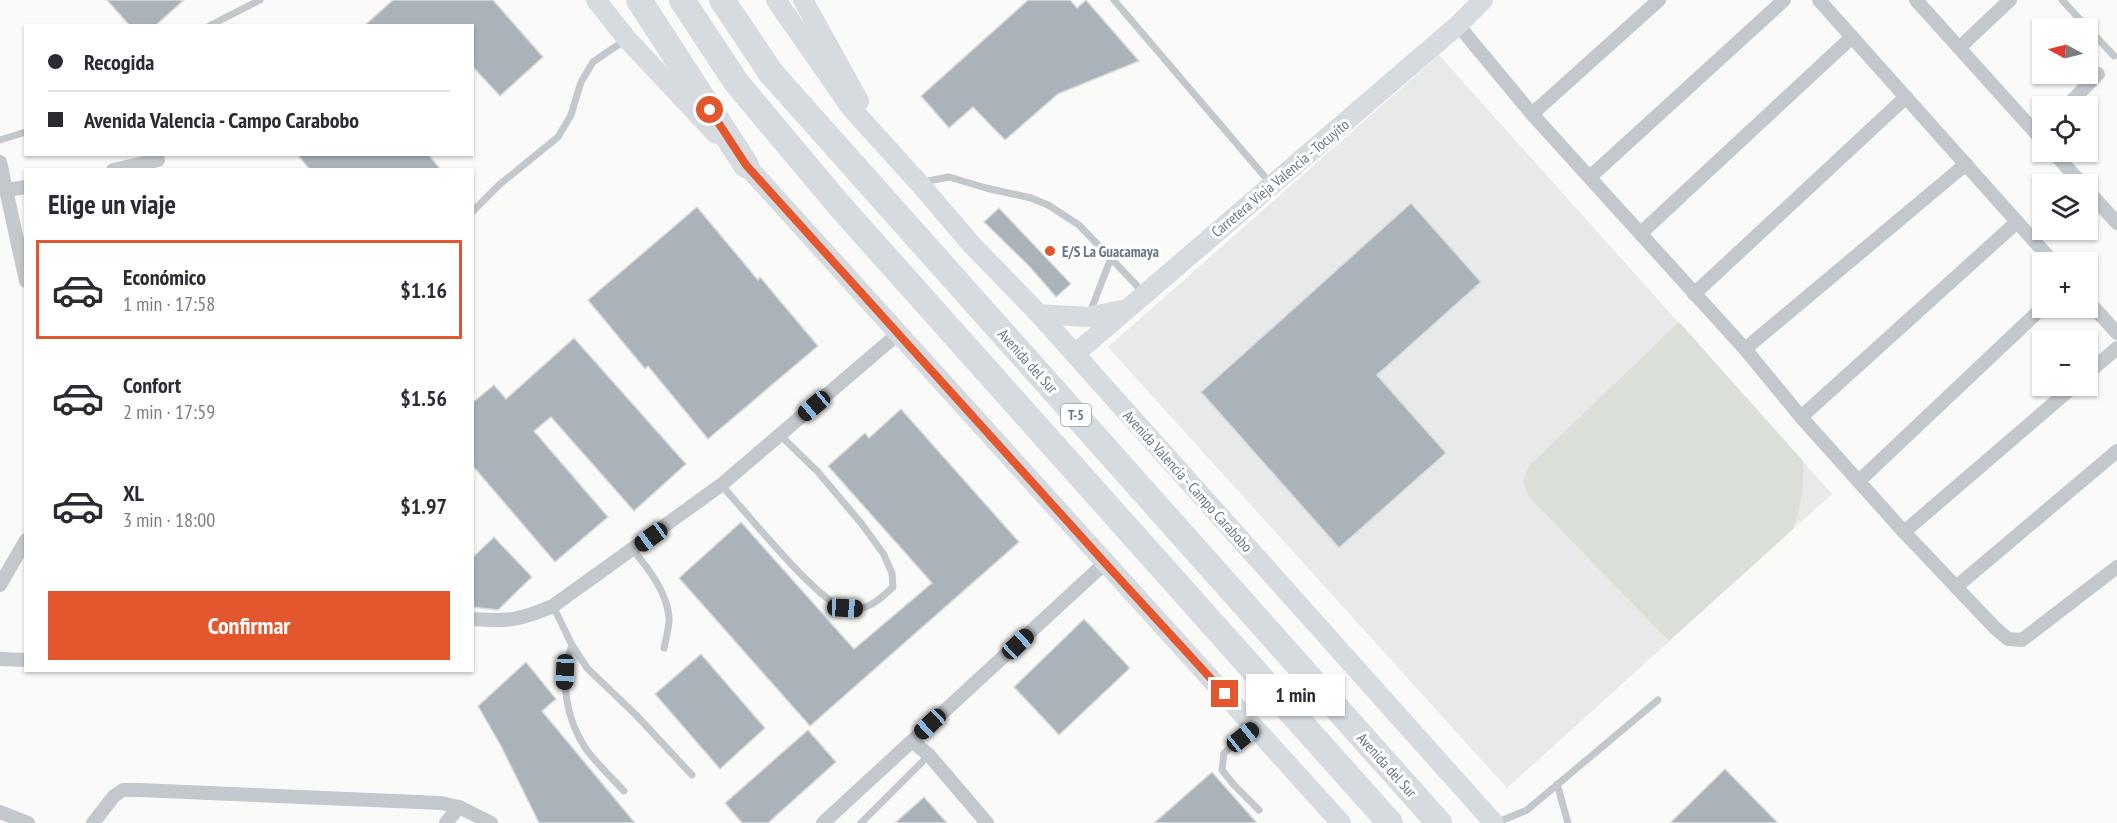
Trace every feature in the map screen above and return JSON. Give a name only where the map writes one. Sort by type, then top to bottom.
[{"type":"highway","points":[[639,0],[746,165]]},
{"type":"highway","name":"T-5","points":[[682,0],[736,82],[839,205],[1390,823]]},
{"type":"highway","name":"Avenida del Sur","points":[[722,0],[771,73],[1439,823]]},
{"type":"highway","points":[[1366,796],[1382,823]]},
{"type":"street","points":[[596,0],[627,39],[746,165],[1341,823]]},
{"type":"street","name":"Avenida Valencia - Campo Carabobo","points":[[776,0],[851,108],[972,245],[1039,314],[1495,823]]},
{"type":"street","name":"Avenida Valencia - Campo Carabobo","points":[[803,0],[880,140]]},
{"type":"street","name":"Carretera Vieja Valencia - Tocuyito","points":[[1075,354],[1273,186],[1458,25],[1483,0]]},
{"type":"street","points":[[1532,114],[1659,0]]},
{"type":"street","points":[[1590,177],[1784,0]]},
{"type":"street","points":[[1819,0],[2044,252]]},
{"type":"street","points":[[1916,0],[2032,126]]},
{"type":"street","points":[[1959,48],[2010,0]]},
{"type":"street","points":[[1458,25],[1532,114],[1745,349],[1801,417],[1904,532],[2008,639],[2022,640],[2117,567]]},
{"type":"street","points":[[1641,233],[1852,37]]},
{"type":"street","points":[[2077,96],[2088,84]]},
{"type":"street","points":[[1694,294],[1906,97]]},
{"type":"street","points":[[122,168],[159,160]]},
{"type":"street","points":[[0,162],[24,271]]},
{"type":"street","points":[[2061,162],[2073,174]]},
{"type":"street","points":[[1745,349],[1966,164]]},
{"type":"street","points":[[6,190],[24,187]]},
{"type":"street","points":[[2098,202],[2117,223]]},
{"type":"street","points":[[1801,417],[2017,222]]},
{"type":"street","points":[[1039,314],[1088,317],[1126,309]]},
{"type":"street","points":[[2098,312],[2117,333]]},
{"type":"street","points":[[1859,481],[2032,317]]},
{"type":"street","points":[[474,619],[498,621],[525,618],[553,606],[721,485],[899,333]]},
{"type":"street","points":[[2098,364],[2117,348]]},
{"type":"street","points":[[1904,532],[2062,396]]},
{"type":"street","points":[[1956,587],[2117,451]]},
{"type":"street","points":[[0,585],[24,543]]},
{"type":"street","points":[[823,823],[1105,563]]},
{"type":"street","points":[[0,659],[24,660]]},
{"type":"street","points":[[912,741],[929,755],[987,823]]},
{"type":"street","points":[[93,823],[114,796],[123,790],[430,802],[459,807],[491,823]]},
{"type":"street","points":[[446,823],[459,807]]},
{"type":"street","points":[[0,812],[28,823]]},
{"type":"lane","points":[[213,24],[260,0]]},
{"type":"lane","points":[[1114,0],[1273,186]]},
{"type":"lane","points":[[2062,0],[2114,56]]},
{"type":"lane","points":[[474,210],[499,185],[558,137],[571,114],[581,82],[593,62],[627,39]]},
{"type":"lane","points":[[0,140],[24,133]]},
{"type":"lane","points":[[919,183],[949,177],[1040,201],[1079,225],[1144,294]]},
{"type":"lane","points":[[1088,317],[1111,258]]},
{"type":"lane","points":[[721,485],[796,568],[830,601],[845,608],[861,609],[873,605],[893,587],[892,573],[883,553],[818,472],[780,435]]},
{"type":"lane","points":[[633,550],[662,592],[669,617],[664,648]]},
{"type":"lane","points":[[553,606],[572,645],[587,668],[636,715],[692,775]]},
{"type":"lane","points":[[572,645],[567,658],[565,692],[576,732],[587,750],[624,791]]},
{"type":"lane","points":[[1495,823],[1527,810],[1658,700]]},
{"type":"lane","points":[[1256,727],[1224,753],[1222,770],[1259,810]]},
{"type":"lane","points":[[861,823],[929,755]]},
{"type":"lane","points":[[1557,784],[1568,823]]},
{"type":"shaded area","points":[[1439,55],[1832,494],[1507,788],[1108,347]]},
{"type":"shaded area","points":[[1679,322],[1803,461],[1803,478],[1800,504],[1793,529],[1669,641],[1530,498],[1524,481],[1531,464]]},
{"type":"building","points":[[107,0],[184,0],[157,24],[128,24]]},
{"type":"building","points":[[393,0],[493,0],[543,57],[500,96],[474,68],[474,24],[366,24]]},
{"type":"building","points":[[1028,0],[1070,0],[1077,8],[1086,0],[1139,61],[1058,94],[1005,140],[973,107],[949,128],[921,96]]},
{"type":"building","points":[[299,156],[430,156],[439,168],[308,168]]},
{"type":"building","points":[[1411,203],[1481,282],[1377,375],[1446,453],[1339,548],[1201,392]]},
{"type":"building","points":[[697,207],[758,280],[760,277],[818,346],[708,439],[648,366],[645,369],[588,300]]},
{"type":"building","points":[[999,208],[1071,284],[1056,297],[1029,266],[984,222]]},
{"type":"building","points":[[574,338],[686,464],[634,511],[551,417],[534,431],[608,517],[555,562],[474,467],[474,401],[494,385],[506,399]]},
{"type":"building","points":[[901,409],[1019,542],[810,726],[679,578],[741,522],[854,649],[932,583],[828,466],[865,433],[869,438]]},
{"type":"building","points":[[494,537],[532,577],[498,610],[474,607],[474,556]]},
{"type":"building","points":[[1084,619],[1130,668],[1059,735],[1014,687]]},
{"type":"building","points":[[701,654],[765,728],[720,769],[655,694]]},
{"type":"building","points":[[526,662],[556,699],[542,711],[635,823],[539,823],[501,746],[478,706]]},
{"type":"building","points":[[808,730],[836,762],[768,823],[742,823],[725,803]]},
{"type":"building","points":[[1725,769],[1778,823],[1670,823]]},
{"type":"building","points":[[1212,772],[1257,823],[1154,823]]},
{"type":"building","points":[[924,797],[947,823],[895,823]]},
{"type":"place","name":"E/S La Guacamaya","points":[[1050,251]]},
{"type":"route","points":[[710,110],[746,165],[1225,694]]}]
